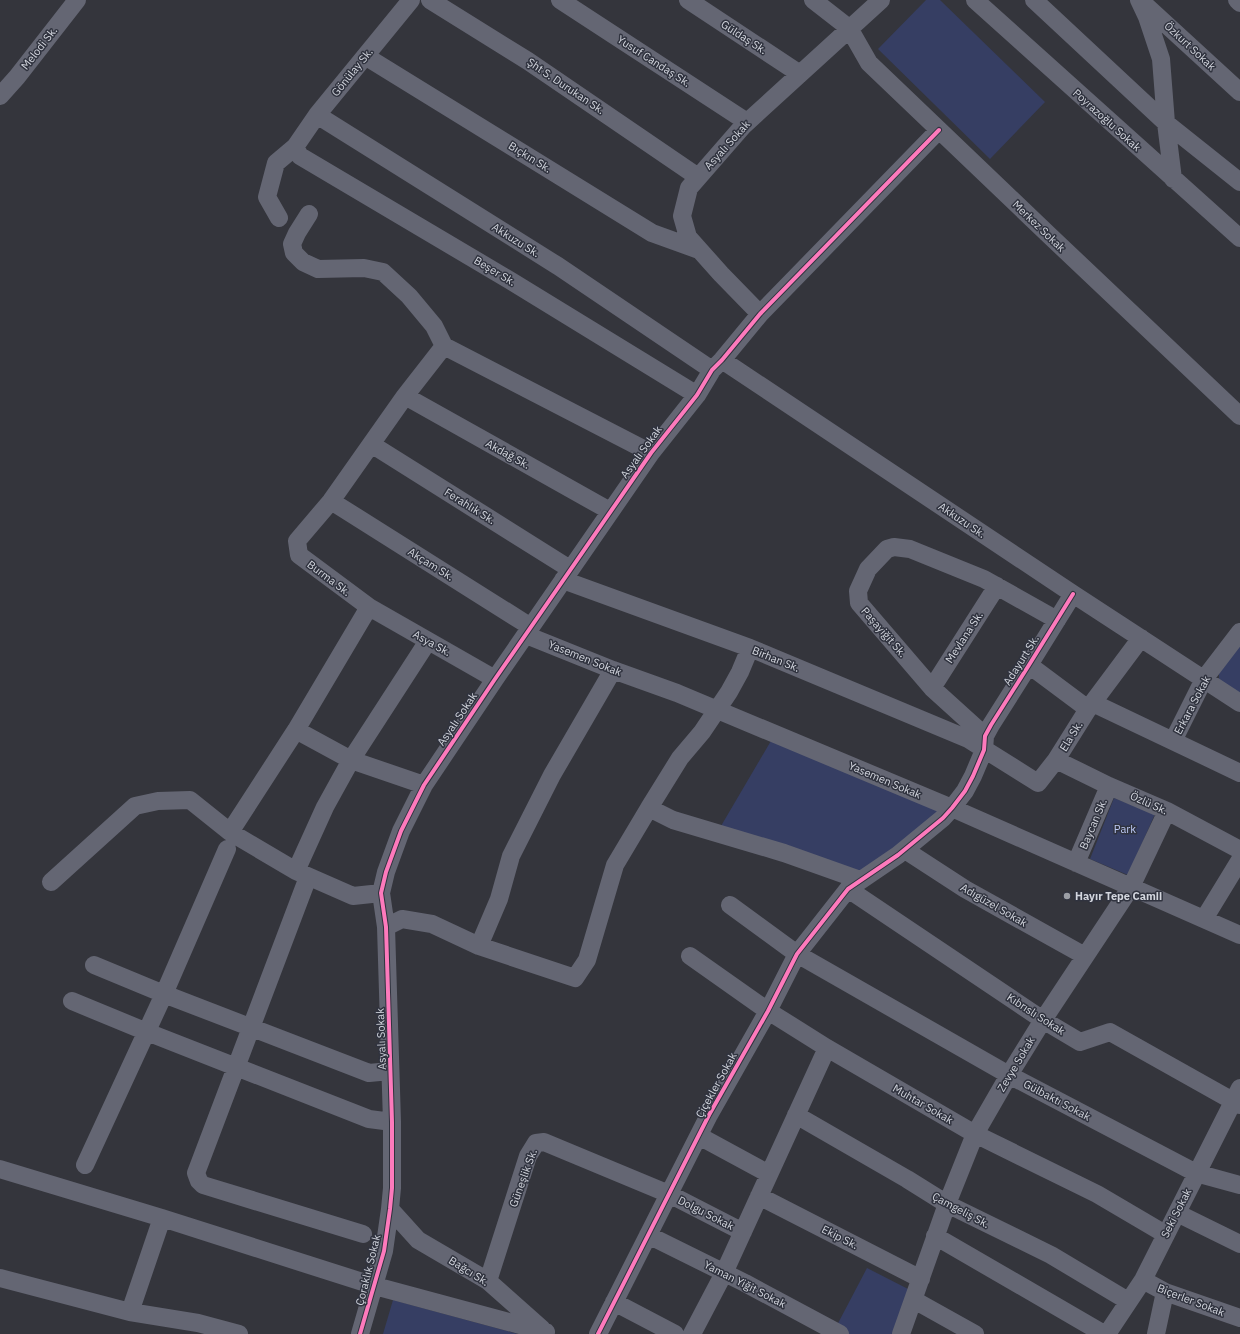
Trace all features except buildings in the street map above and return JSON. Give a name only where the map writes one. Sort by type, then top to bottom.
[{"type":"street","name":"Melodi Sk.","points":[[0,96],[17,77],[77,0]]},
{"type":"street","name":"Gönülay Sk.","points":[[279,218],[267,197],[276,163],[295,147],[317,115],[412,0]]},
{"type":"street","name":"Şht S. Durukan Sk.","points":[[430,0],[528,61],[698,177]]},
{"type":"street","name":"Yusuf Candaş Sk.","points":[[560,0],[747,122]]},
{"type":"street","name":"Güldaş Sk.","points":[[688,0],[800,74]]},
{"type":"street","points":[[813,0],[849,28]]},
{"type":"street","name":"Asyalı Sokak","points":[[390,1209],[392,1188],[392,1122],[386,927],[381,893],[386,872],[401,831],[424,785],[610,511],[651,453],[697,395],[717,365],[760,314],[688,237],[682,216],[689,188],[747,122],[881,0]]},
{"type":"street","name":"Poyrazoğlu Sokak","points":[[975,0],[1240,238]]},
{"type":"street","points":[[1034,0],[1166,123],[1240,181]]},
{"type":"street","points":[[1139,0],[1147,17],[1161,59],[1166,123],[1173,179]]},
{"type":"street","name":"Özkurt Sokak","points":[[1139,0],[1240,92]]},
{"type":"street","points":[[1237,0],[1240,3]]},
{"type":"street","name":"Merkez Sokak","points":[[849,28],[869,63],[1240,416]]},
{"type":"street","name":"Bıçkın Sk.","points":[[365,56],[652,233],[699,250]]},
{"type":"street","name":"Akkuzu Sk.","points":[[317,115],[717,365],[1240,703]]},
{"type":"street","points":[[760,314],[939,130]]},
{"type":"street","name":"Beşer Sk.","points":[[295,147],[300,156],[511,281],[697,395]]},
{"type":"street","points":[[309,214],[292,244],[294,253],[303,262],[318,269],[364,268],[383,272],[409,296],[434,326],[444,346],[651,453]]},
{"type":"street","name":"Burma Sk.","points":[[369,607],[299,555],[297,541],[331,501],[405,396],[444,346]]},
{"type":"street","name":"Akdağ Sk.","points":[[405,396],[610,511]]},
{"type":"street","name":"Ferahlık Sk.","points":[[371,444],[567,574]]},
{"type":"street","name":"Akçam Sk.","points":[[331,501],[528,631]]},
{"type":"street","name":"Paşayiğit Sk.","points":[[984,743],[932,688],[859,603],[858,591],[868,569],[887,549],[894,547],[910,549],[984,579],[1057,620]]},
{"type":"street","name":"Birhan Sk.","points":[[567,574],[750,648],[968,739],[984,743]]},
{"type":"street","name":"Mevlana Sk.","points":[[932,688],[997,586]]},
{"type":"street","name":"Adayurt Sk.","points":[[952,808],[965,791],[973,776],[984,743],[1072,594]]},
{"type":"street","points":[[230,832],[296,730],[369,607]]},
{"type":"street","name":"Asya Sk.","points":[[369,607],[495,679]]},
{"type":"street","name":"Yasemen Sokak","points":[[528,631],[613,670],[677,693],[952,808],[1240,935]]},
{"type":"street","name":"Erkara Sokak","points":[[1173,741],[1204,679],[1240,632]]},
{"type":"street","name":"Ela Sk.","points":[[984,743],[1038,783],[1056,760],[1090,706],[1141,638]]},
{"type":"street","points":[[363,1234],[204,1185],[199,1181],[196,1172],[250,1028],[325,807],[352,760],[428,641]]},
{"type":"street","points":[[386,927],[402,919],[432,924],[479,946],[575,978],[587,960],[615,865],[680,758],[702,732],[729,692],[740,672],[750,648]]},
{"type":"street","points":[[1030,665],[1090,706],[1173,741],[1240,773]]},
{"type":"street","points":[[479,946],[499,899],[511,856],[552,775],[613,670]]},
{"type":"street","points":[[296,730],[352,760],[424,785]]},
{"type":"street","name":"Özlü Sk.","points":[[1056,760],[1109,786],[1167,810],[1240,850]]},
{"type":"street","name":"Baycan Sk.","points":[[1076,863],[1109,786]]},
{"type":"street","points":[[50,882],[135,806],[158,801],[190,800],[230,832],[300,878],[353,896],[381,893]]},
{"type":"street","name":"Kıbrıslı Sokak","points":[[649,808],[673,820],[784,853],[854,885],[1043,1020],[1080,1042],[1110,1032],[1238,1098]]},
{"type":"street","name":"Çiçekler Sokak","points":[[598,1334],[709,1115],[768,1012],[798,954],[854,885],[905,850],[943,818],[952,808]]},
{"type":"street","name":"Zevye Sokak","points":[[901,1334],[947,1204],[975,1134],[1009,1074],[1043,1020],[1131,887],[1167,810]]},
{"type":"street","points":[[85,1165],[147,1032],[227,849]]},
{"type":"street","name":"Adıgüzel Sokak","points":[[905,850],[966,889],[1085,956]]},
{"type":"street","points":[[1204,919],[1240,860]]},
{"type":"street","name":"Gülbaktı Sokak","points":[[730,905],[798,954],[1009,1074],[1196,1173],[1240,1184]]},
{"type":"street","name":"Muhtar Sokak","points":[[690,956],[768,1012],[827,1048],[975,1134],[1097,1194],[1165,1234]]},
{"type":"street","points":[[94,966],[250,1028],[369,1073],[390,1071]]},
{"type":"street","points":[[72,1002],[369,1119],[392,1122]]},
{"type":"street","points":[[692,1334],[724,1273],[827,1048]]},
{"type":"street","name":"Seki Sokak","points":[[1105,1334],[1143,1280],[1196,1173],[1238,1098]]},
{"type":"street","name":"Çamgeliş Sk.","points":[[796,1115],[907,1179],[947,1204],[1052,1255],[1128,1301]]},
{"type":"street","points":[[699,1136],[769,1174]]},
{"type":"street","name":"Güneşlik Sk.","points":[[488,1281],[528,1156],[536,1143],[544,1142],[669,1194]]},
{"type":"street","points":[[0,1169],[162,1218],[375,1286],[547,1333]]},
{"type":"street","name":"Dolgu Sokak","points":[[669,1194],[743,1232]]},
{"type":"street","name":"Ekip Sk.","points":[[759,1196],[921,1279]]},
{"type":"street","name":"Bağcı Sk.","points":[[390,1209],[418,1240],[488,1281],[547,1333]]},
{"type":"street","name":"Çoraklık Sokak","points":[[360,1334],[384,1251],[390,1209]]},
{"type":"street","points":[[1177,1213],[1240,1244]]},
{"type":"street","points":[[130,1312],[162,1218]]},
{"type":"street","name":"Yaman Yiğit Sokak","points":[[648,1235],[745,1283],[840,1334]]},
{"type":"street","points":[[936,1236],[1105,1334]]},
{"type":"street","points":[[0,1278],[130,1312],[198,1323],[239,1334]]},
{"type":"street","name":"Biçerler Sokak","points":[[1143,1280],[1165,1292],[1240,1318]]},
{"type":"street","points":[[1156,1334],[1165,1292]]},
{"type":"street","points":[[914,1300],[975,1334]]},
{"type":"street","points":[[614,1302],[675,1334]]},
{"type":"green space","points":[[926,0],[940,0],[1045,102],[990,159],[878,49]]},
{"type":"green space","points":[[1240,645],[1240,694],[1219,683],[1219,673]]},
{"type":"green space","points":[[775,734],[952,808],[860,880],[721,826]]},
{"type":"green space","name":"Park","points":[[1114,798],[1155,814],[1128,875],[1090,859]]},
{"type":"green space","points":[[867,1268],[910,1290],[893,1334],[844,1334],[835,1329]]},
{"type":"green space","points":[[393,1300],[518,1334],[383,1334]]},
{"type":"cycle path","points":[[360,1334],[384,1251],[392,1188],[392,1122],[386,927],[381,893],[386,872],[401,831],[424,785],[495,679],[651,453],[697,395],[712,370],[760,314],[939,130]]},
{"type":"cycle path","points":[[598,1334],[709,1115],[768,1011],[797,954],[848,889],[898,855],[943,818],[952,808],[965,791],[973,776],[984,750],[985,736],[991,725],[1073,594]]},
{"type":"place","name":"Hayır Tepe Camii","points":[[1067,896]]}]
